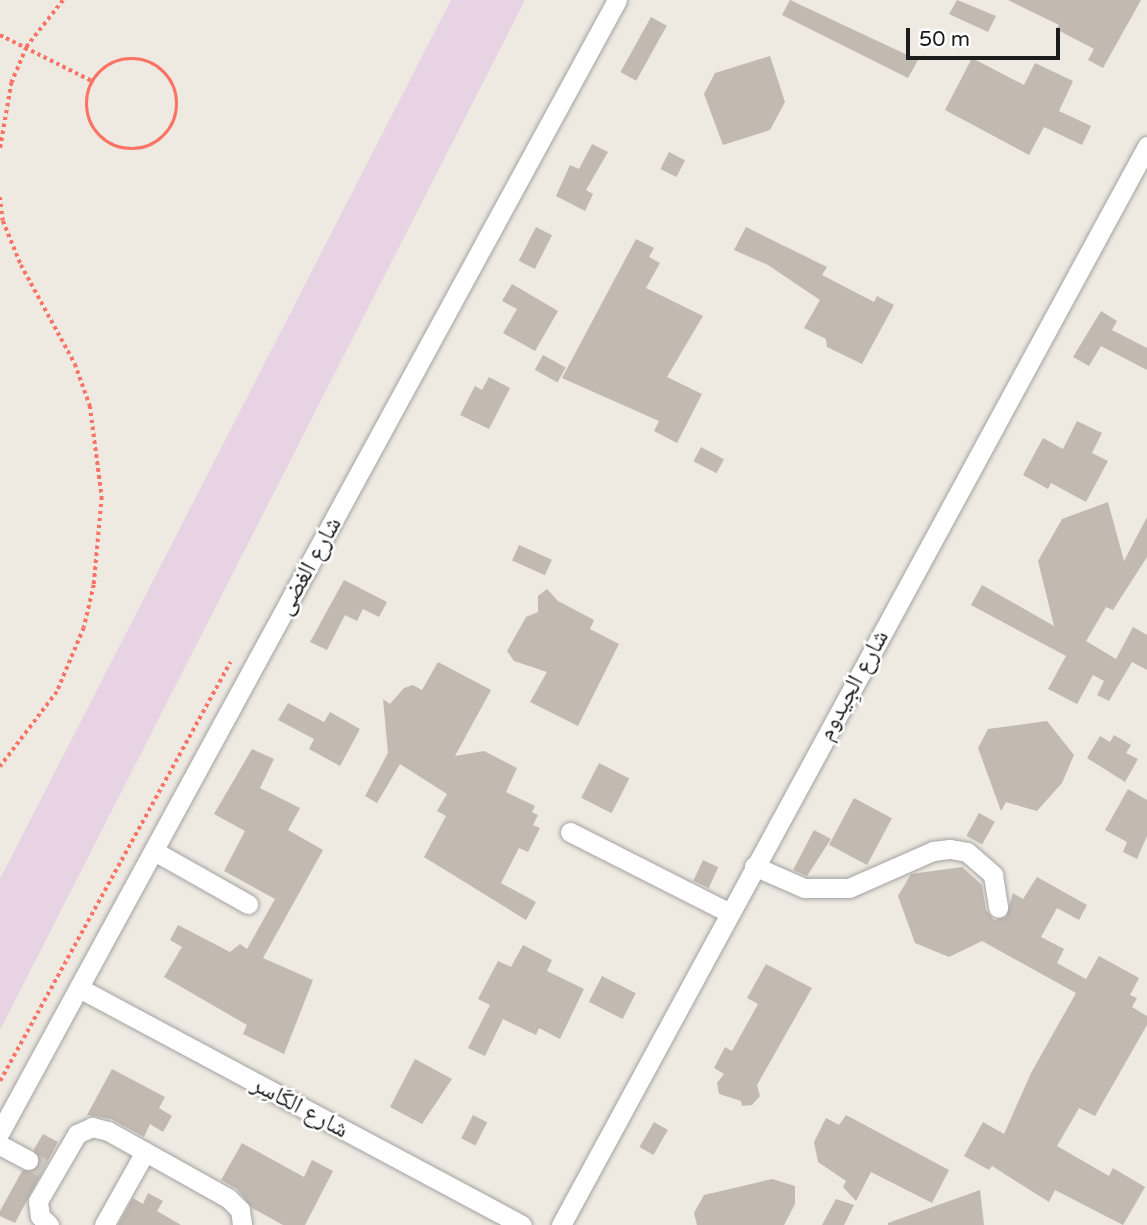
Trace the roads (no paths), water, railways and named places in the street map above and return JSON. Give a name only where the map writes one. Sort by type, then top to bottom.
[{"type":"street","name":"شارع الغضى","points":[[0,1132],[617,0]]},
{"type":"street","name":"شارع الجِيدوم","points":[[561,1225],[728,912],[1147,146]]},
{"type":"street","points":[[570,832],[728,912]]},
{"type":"street","points":[[754,866],[804,888],[849,888],[933,851],[950,849],[974,857],[993,875],[998,908]]},
{"type":"street","points":[[154,851],[247,904]]},
{"type":"street","name":"شارع الكَاسِر","points":[[79,988],[522,1225]]},
{"type":"street","points":[[49,1225],[37,1209],[41,1167],[77,1134],[92,1127],[145,1152],[235,1203],[242,1225]]},
{"type":"street","points":[[0,1145],[41,1167]]},
{"type":"street","points":[[104,1225],[145,1152]]},
{"type":"tunnel","points":[[28,1160],[44,1168]]}]
